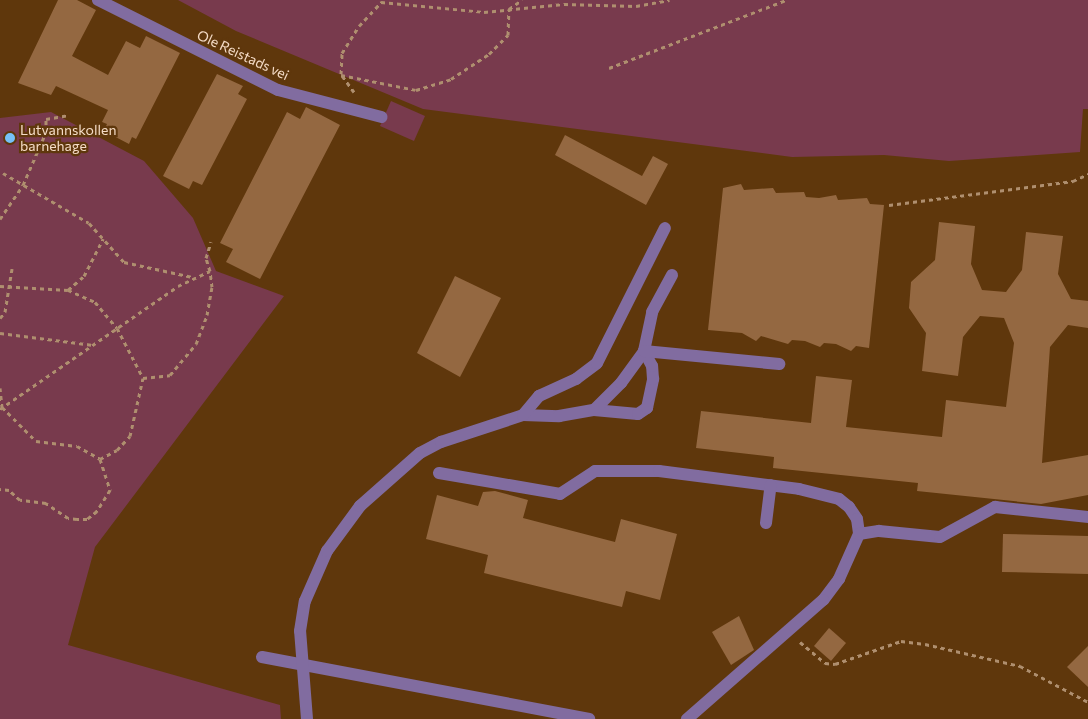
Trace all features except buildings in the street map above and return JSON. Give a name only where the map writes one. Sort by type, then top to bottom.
[{"type":"lane","name":"Ole Reistads vei","points":[[98,0],[278,90],[382,117]]},
{"type":"lane","points":[[523,415],[539,396],[576,379],[597,363],[665,228]]},
{"type":"lane","points":[[594,410],[621,383],[644,351],[652,312],[672,275]]},
{"type":"lane","points":[[644,351],[779,364]]},
{"type":"lane","points":[[307,719],[300,631],[314,575],[360,506],[420,453],[441,442],[523,415],[568,415],[594,410],[638,414],[647,408],[653,379],[644,351]]},
{"type":"lane","points":[[439,473],[560,494],[596,470],[659,471],[771,485],[839,499],[857,520],[858,534],[838,579],[824,600],[794,628],[686,719]]},
{"type":"lane","points":[[766,523],[771,485]]},
{"type":"lane","points":[[858,534],[879,531],[940,537],[995,507],[1088,517]]},
{"type":"lane","points":[[262,657],[589,719]]},
{"type":"path","points":[[509,9],[522,0]]},
{"type":"path","points":[[354,110],[355,94],[341,74],[342,53],[359,26],[382,1],[484,12],[564,4],[636,6],[669,0]]},
{"type":"path","points":[[609,68],[786,0]]},
{"type":"path","points":[[341,74],[416,90],[451,79],[489,54],[508,36],[509,9]]},
{"type":"path","points":[[0,219],[23,185],[46,132],[46,119],[68,115]]},
{"type":"path","points":[[3,173],[88,223],[124,262],[192,277]]},
{"type":"path","points":[[889,205],[1072,181],[1088,174]]},
{"type":"path","points":[[68,290],[84,276],[103,239]]},
{"type":"path","points":[[142,378],[170,375],[196,344],[207,315],[212,287],[206,258],[211,242]]},
{"type":"path","points":[[0,318],[10,287],[12,269]]},
{"type":"path","points":[[1,408],[192,277],[210,270]]},
{"type":"path","points":[[0,286],[68,290],[95,302],[117,328],[142,378],[130,436],[117,450],[100,459]]},
{"type":"path","points":[[0,333],[93,345]]},
{"type":"path","points":[[0,388],[1,408],[36,441],[76,446],[100,459],[109,496],[87,519],[68,518],[46,503],[20,500],[9,490],[0,489]]},
{"type":"path","points":[[794,628],[802,644],[825,662],[852,660],[892,644],[916,642],[1020,666],[1088,702]]},
{"type":"shaded area","points":[[178,0],[1088,0],[1088,109],[1083,109],[1080,152],[949,161],[884,155],[792,157],[423,109],[236,31]]},
{"type":"shaded area","points":[[391,101],[425,116],[414,141],[380,126]]},
{"type":"shaded area","points":[[51,112],[144,161],[193,218],[216,271],[284,296],[95,547],[68,645],[280,705],[281,719],[0,719],[0,118]]},
{"type":"place","name":"Lutvannskollen barnehage","points":[[10,138]]}]
